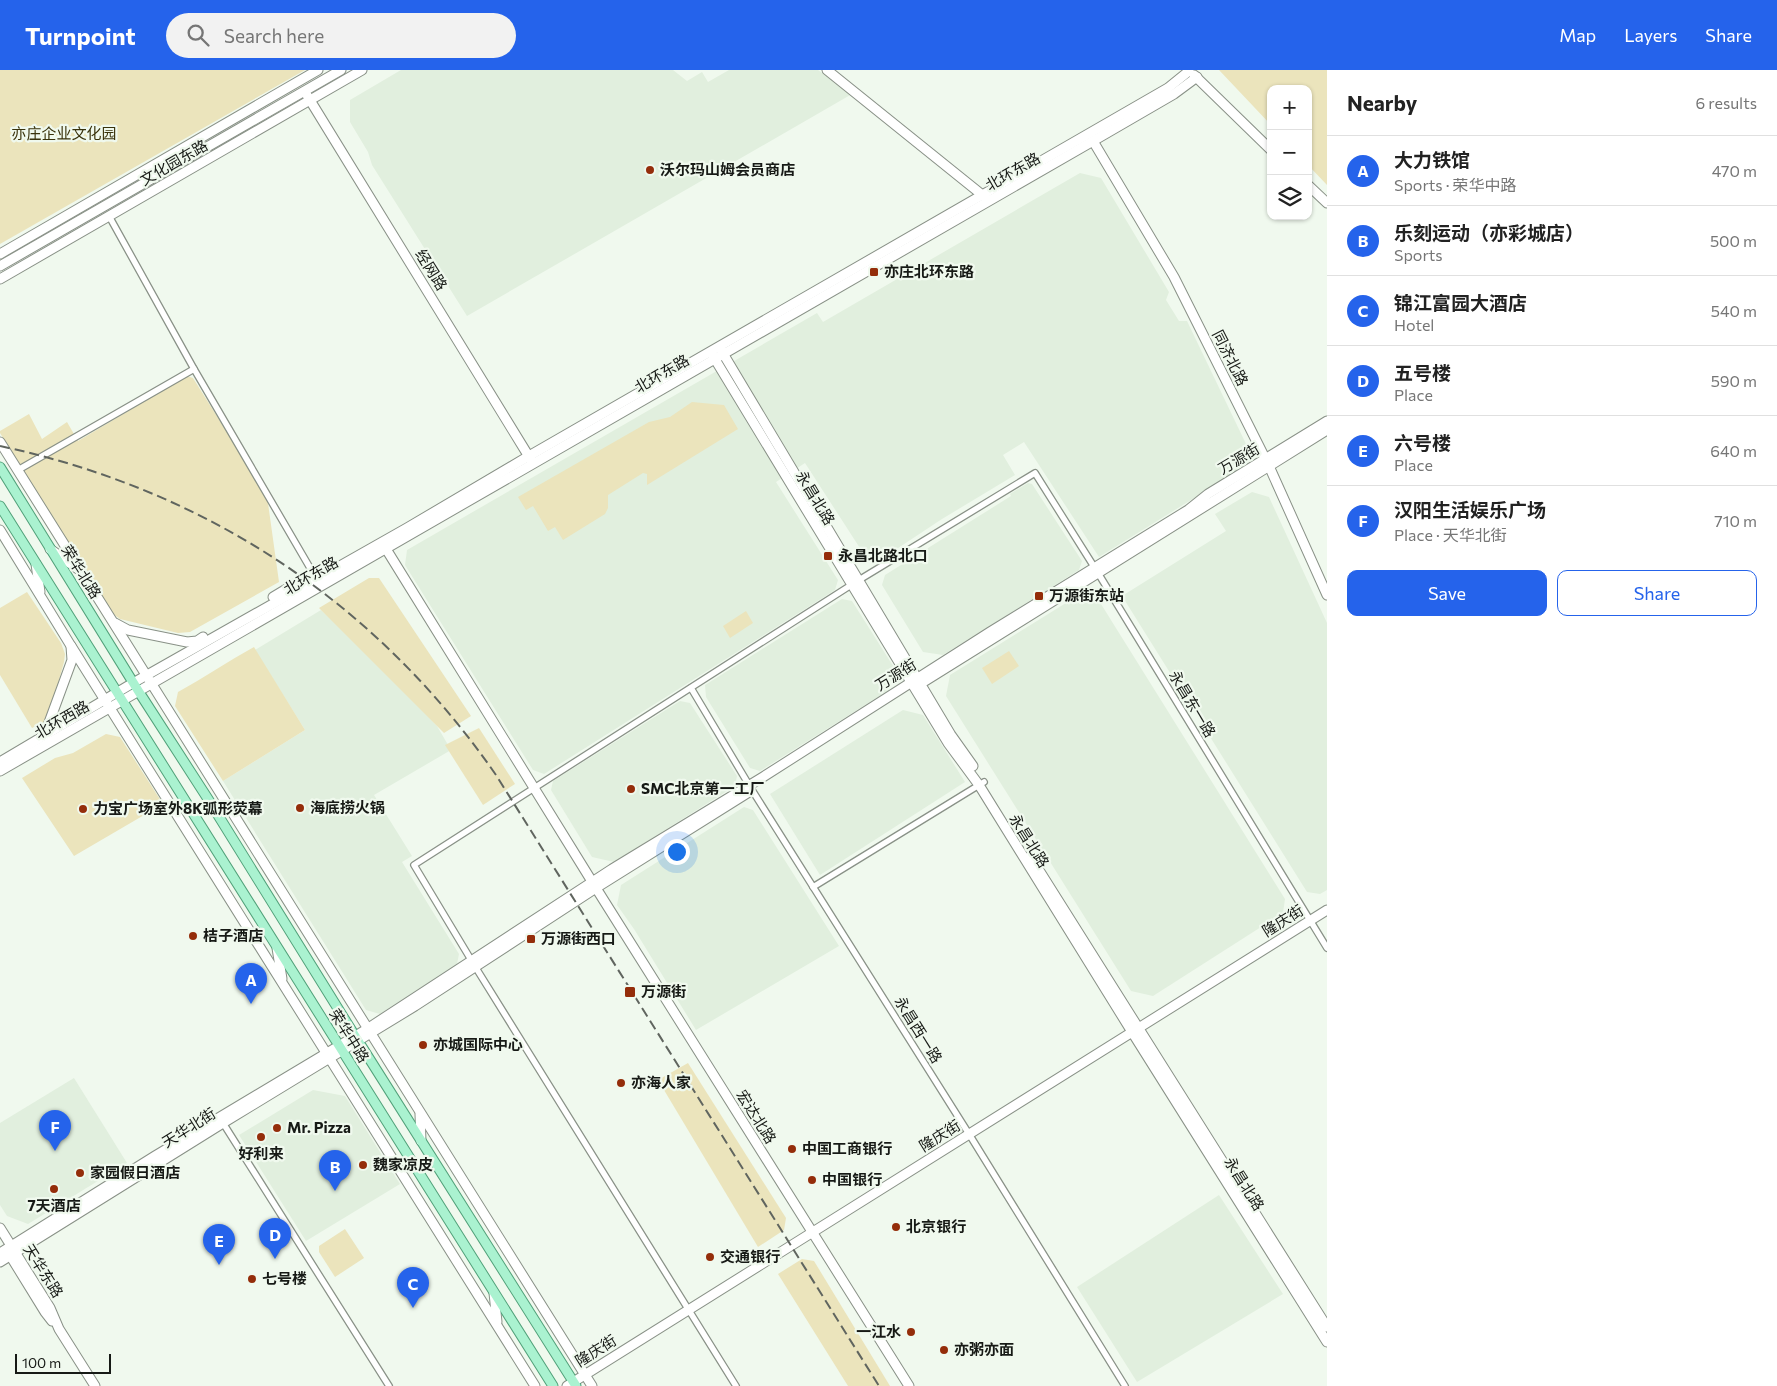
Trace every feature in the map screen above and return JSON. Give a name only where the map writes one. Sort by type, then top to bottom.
[{"type":"main road","name":"荣华北路","points":[[0,467],[138,692]]},
{"type":"main road","points":[[0,506],[120,697]]},
{"type":"main road","name":"荣华中路","points":[[138,692],[208,799],[572,1385]]},
{"type":"main road","name":"荣华中路","points":[[120,697],[553,1386]]},
{"type":"street","points":[[3,253],[318,70]]},
{"type":"street","name":"文化园东路","points":[[0,266],[342,70]]},
{"type":"street","name":"文化园东路","points":[[0,279],[362,70]]},
{"type":"street","points":[[348,78],[368,70]]},
{"type":"street","points":[[827,70],[986,198]]},
{"type":"street","points":[[1191,73],[1267,146]]},
{"type":"street","name":"北环东路","points":[[138,692],[384,545],[986,198],[1191,73]]},
{"type":"street","name":"北环东路","points":[[986,198],[1093,141],[1174,94],[1191,73]]},
{"type":"street","name":"经网路","points":[[304,92],[531,460]]},
{"type":"street","name":"同济北路","points":[[1093,141],[1174,277],[1268,462],[1327,595]]},
{"type":"street","points":[[1312,189],[1327,203]]},
{"type":"street","points":[[109,216],[194,369],[313,573]]},
{"type":"street","points":[[3,253],[43,242]]},
{"type":"street","name":"永昌北路","points":[[722,351],[855,582]]},
{"type":"street","name":"永昌北路","points":[[713,356],[917,682],[948,742],[982,784],[1327,1342]]},
{"type":"street","points":[[18,470],[194,369]]},
{"type":"street","name":"万源街","points":[[1268,462],[1327,421]]},
{"type":"street","name":"万源街","points":[[340,1048],[357,1039],[594,885],[1096,570],[1188,510],[1208,494],[1327,430]]},
{"type":"street","points":[[0,442],[592,1386]]},
{"type":"street","name":"永昌东一路","points":[[855,582],[1035,473],[1327,948]]},
{"type":"street","points":[[0,530],[535,1386]]},
{"type":"street","name":"北环东路","points":[[133,683],[327,573],[384,545]]},
{"type":"street","name":"宏达北路","points":[[384,545],[594,885],[909,1386]]},
{"type":"street","points":[[50,548],[82,572]]},
{"type":"street","points":[[36,564],[41,595]]},
{"type":"street","points":[[113,622],[128,630],[187,642],[197,641],[313,573],[327,573]]},
{"type":"street","points":[[736,1386],[473,964],[414,865],[855,582]]},
{"type":"street","points":[[40,739],[47,728],[72,660],[71,646]]},
{"type":"street","name":"北环西路","points":[[120,697],[133,683]]},
{"type":"street","name":"永昌西一路","points":[[691,688],[1125,1386]]},
{"type":"street","name":"北环西路","points":[[0,772],[120,697],[138,692]]},
{"type":"street","name":"北环西路","points":[[0,762],[108,704]]},
{"type":"street","points":[[205,770],[208,799]]},
{"type":"street","points":[[813,887],[982,784]]},
{"type":"street","name":"隆庆街","points":[[572,1385],[584,1375],[1327,910]]},
{"type":"street","points":[[277,947],[282,982]]},
{"type":"street","name":"永昌北路","points":[[1135,1030],[1327,1327]]},
{"type":"street","name":"天华北街","points":[[9,1251],[223,1123],[340,1048]]},
{"type":"street","name":"天华北街","points":[[0,1262],[9,1251],[155,1156],[328,1056]]},
{"type":"street","points":[[420,1113],[421,1141]]},
{"type":"street","points":[[223,1123],[389,1386]]},
{"type":"street","name":"天华东路","points":[[0,1228],[9,1251]]},
{"type":"street","name":"天华东路","points":[[0,1239],[50,1308],[59,1329],[95,1386]]},
{"type":"street","points":[[494,1293],[497,1325]]},
{"type":"shaded area","points":[[401,70],[673,70],[687,81],[702,72],[708,82],[729,70],[818,70],[852,94],[467,316],[372,165],[368,152],[350,122],[350,100]]},
{"type":"shaded area","points":[[1080,173],[1101,178],[1169,292],[1166,300],[1179,321],[1187,321],[1247,446],[1241,469],[1099,557],[1024,442],[1003,455],[1015,475],[942,519],[877,562],[867,559],[805,463],[776,482],[838,580],[835,590],[544,774],[533,770],[405,565],[407,550],[817,313],[823,322]]},
{"type":"shaded area","points":[[1028,483],[1032,484],[1082,561],[1079,570],[943,655],[923,652],[882,585],[885,575],[1011,496],[1010,494]]},
{"type":"shaded area","points":[[1252,492],[1269,497],[1327,623],[1327,890],[1320,894],[1307,892],[1122,596],[1226,531],[1215,514]]},
{"type":"shaded area","points":[[1082,593],[1096,596],[1285,899],[1283,913],[1153,996],[1131,991],[946,696],[950,675]]},
{"type":"shaded area","points":[[842,599],[852,601],[895,669],[889,690],[760,771],[750,768],[706,697],[705,685]]},
{"type":"shaded area","points":[[321,610],[377,661],[437,726],[451,750],[374,795],[412,856],[402,862],[459,954],[457,964],[380,1014],[366,1010],[223,781],[305,730],[255,650]]},
{"type":"shaded area","name":"SMC北京第一工厂","points":[[680,701],[690,703],[737,776],[735,786],[614,862],[592,857],[551,790],[553,781]]},
{"type":"shaded area","points":[[903,710],[923,715],[965,782],[820,875],[770,794]]},
{"type":"shaded area","points":[[744,807],[753,810],[839,946],[696,1030],[634,929],[617,905],[621,885]]},
{"type":"shaded area","points":[[74,1078],[127,1163],[28,1224],[7,1216],[0,1205],[0,1123]]},
{"type":"shaded area","points":[[313,1090],[345,1096],[400,1184],[306,1241],[239,1135]]},
{"type":"shaded area","points":[[1219,1195],[1283,1294],[1137,1382],[1077,1287]]},
{"type":"green space","name":"亦庄企业文化园","points":[[0,70],[305,70],[0,244]]},
{"type":"green space","points":[[1219,70],[1327,70],[1327,185],[1312,169],[1312,85],[1267,85],[1267,121]]},
{"type":"green space","points":[[187,376],[193,378],[267,496],[279,582],[190,632],[178,633],[120,619],[113,614],[0,431],[29,414],[42,439],[67,422],[78,441]]},
{"type":"green space","points":[[692,402],[724,405],[738,429],[647,485],[647,474],[643,473],[608,495],[608,508],[605,514],[563,540],[555,527],[548,531],[533,506],[526,510],[518,497],[649,422],[670,417]]},
{"type":"green space","points":[[369,578],[379,578],[471,716],[444,733],[319,608]]},
{"type":"green space","points":[[27,592],[61,643],[65,654],[49,716],[46,721],[32,728],[0,675],[0,608]]},
{"type":"green space","points":[[746,611],[753,623],[730,638],[723,626]]},
{"type":"green space","points":[[254,647],[305,730],[223,781],[175,706],[178,692]]},
{"type":"green space","points":[[1009,651],[1019,666],[992,684],[982,668]]},
{"type":"green space","points":[[479,728],[515,784],[483,805],[445,745]]},
{"type":"green space","points":[[106,734],[120,737],[163,804],[74,856],[22,778],[55,758],[73,753]]},
{"type":"green space","points":[[688,1063],[786,1218],[784,1230],[758,1247],[658,1080]]},
{"type":"green space","points":[[345,1229],[364,1258],[335,1277],[319,1252],[319,1246]]},
{"type":"green space","points":[[802,1259],[814,1261],[890,1386],[848,1386],[778,1274]]},
{"type":"railway","points":[[0,446],[76,466],[148,492],[216,524],[280,562],[341,606],[397,657],[449,713],[496,775],[879,1386]]},
{"type":"place","name":"沃尔玛山姆会员商店","points":[[650,170]]},
{"type":"place","name":"亦庄北环东路","points":[[874,272]]},
{"type":"place","name":"永昌北路北口","points":[[828,556]]},
{"type":"place","name":"万源街东站","points":[[1039,596]]},
{"type":"place","name":"SMC北京第一工厂","points":[[631,789]]},
{"type":"place","name":"海底捞火锅","points":[[300,808]]},
{"type":"place","name":"力宝广场室外8K弧形荧幕","points":[[83,809]]},
{"type":"place","name":"桔子酒店","points":[[193,936]]},
{"type":"place","name":"万源街西口","points":[[531,939]]},
{"type":"place","name":"万源街","points":[[630,992]]},
{"type":"place","name":"大力铁馆","points":[[251,1004]]},
{"type":"place","name":"亦城国际中心","points":[[423,1045]]},
{"type":"place","name":"亦海人家","points":[[621,1083]]},
{"type":"place","name":"Mr. Pizza","points":[[277,1128]]},
{"type":"place","name":"好利来","points":[[261,1137]]},
{"type":"place","name":"中国工商银行","points":[[792,1149]]},
{"type":"place","name":"汉阳生活娱乐广场","points":[[55,1151]]},
{"type":"place","name":"魏家凉皮","points":[[363,1165]]},
{"type":"place","name":"家园假日酒店","points":[[80,1173]]},
{"type":"place","name":"中国银行","points":[[812,1180]]},
{"type":"place","name":"7天酒店","points":[[54,1189]]},
{"type":"place","name":"乐刻运动（亦彩城店）","points":[[335,1191]]},
{"type":"place","name":"北京银行","points":[[896,1227]]},
{"type":"place","name":"交通银行","points":[[710,1257]]},
{"type":"place","name":"五号楼","points":[[275,1259]]},
{"type":"place","name":"六号楼","points":[[219,1265]]},
{"type":"place","name":"七号楼","points":[[252,1279]]},
{"type":"place","name":"锦江富园大酒店","points":[[413,1308]]},
{"type":"place","name":"一江水","points":[[911,1332]]},
{"type":"place","name":"亦粥亦面","points":[[944,1350]]}]
